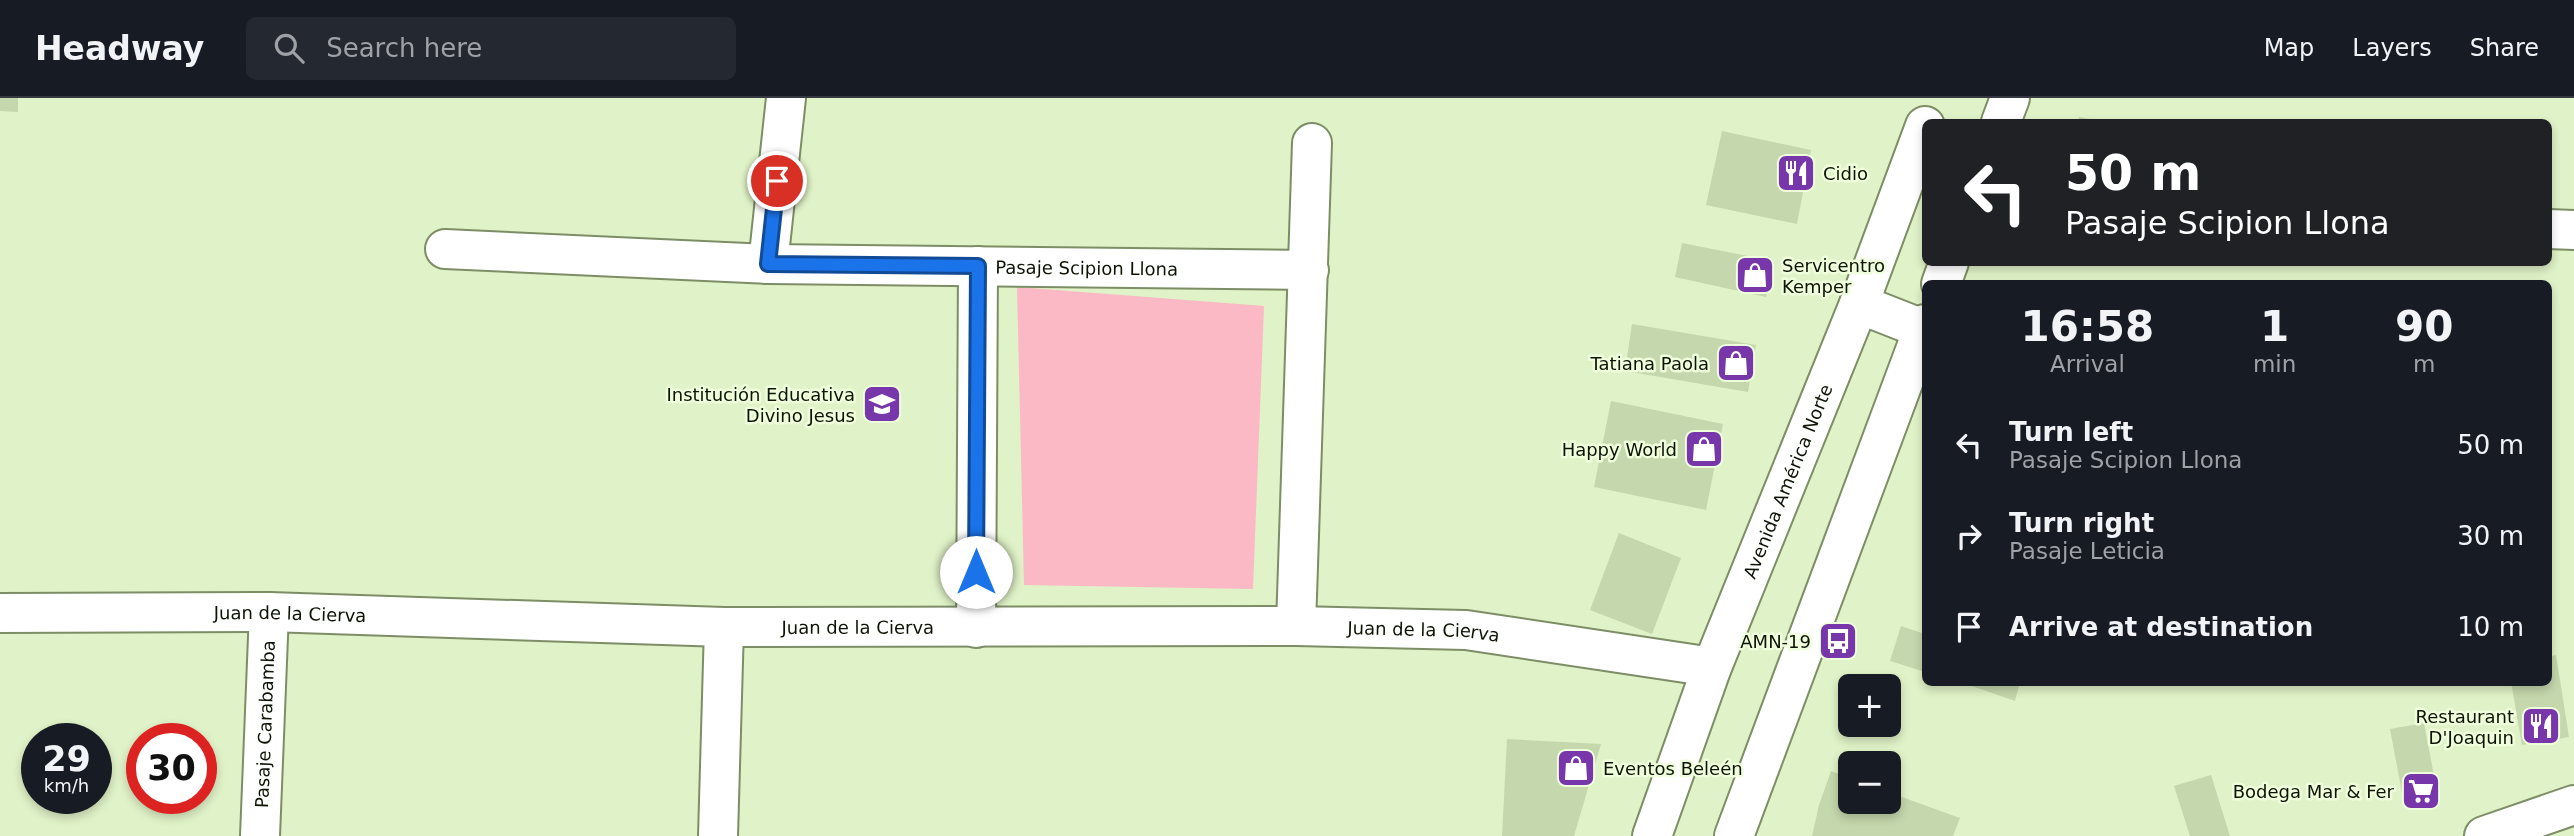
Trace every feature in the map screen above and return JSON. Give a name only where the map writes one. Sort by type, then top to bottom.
[{"type":"street","points":[[768,264],[786,98]]},
{"type":"street","name":"Avenida América Norte","points":[[1928,119],[1935,98]]},
{"type":"street","points":[[2002,119],[2010,98]]},
{"type":"street","name":"Avenida América Norte","points":[[1652,836],[1712,667],[1860,304],[1922,135]]},
{"type":"street","points":[[1296,626],[1312,143]]},
{"type":"street","points":[[2552,229],[2574,230]]},
{"type":"street","name":"Pasaje Scipion Llona","points":[[445,249],[768,264],[1309,270]]},
{"type":"street","points":[[976,628],[978,266]]},
{"type":"street","points":[[1860,304],[1922,326]]},
{"type":"street","points":[[1734,836],[1922,332]]},
{"type":"street","name":"Juan de la Cierva","points":[[0,613],[269,612],[723,627],[1296,626],[1466,630],[1712,667]]},
{"type":"street","name":"Pasaje Carabamba","points":[[260,836],[269,612]]},
{"type":"street","points":[[718,836],[723,627]]},
{"type":"street","points":[[2484,836],[2574,805]]},
{"type":"shaded area","points":[[1017,287],[1264,306],[1253,589],[1024,585]]},
{"type":"building","points":[[0,98],[18,98],[18,112],[0,111]]},
{"type":"building","points":[[1722,131],[1811,150],[1797,224],[1706,205]]},
{"type":"building","points":[[1682,243],[1773,261],[1766,297],[1675,277]]},
{"type":"building","points":[[1632,324],[1756,345],[1748,392],[1625,371]]},
{"type":"building","points":[[1611,401],[1723,424],[1706,510],[1594,487]]},
{"type":"building","points":[[1619,533],[1681,558],[1652,634],[1590,610]]},
{"type":"building","points":[[1901,626],[1922,633],[1922,671],[1890,661]]},
{"type":"building","points":[[2556,655],[2569,737],[2522,745],[2512,686],[2552,686],[2552,656]]},
{"type":"building","points":[[1972,686],[2019,686],[2015,701]]},
{"type":"building","points":[[2424,723],[2438,797],[2404,803],[2390,729]]},
{"type":"building","points":[[1507,739],[1601,744],[1574,836],[1502,836]]},
{"type":"building","points":[[1831,771],[1838,774],[1838,814],[1901,814],[1901,797],[1960,818],[1953,836],[1812,836]]},
{"type":"building","points":[[2211,775],[2230,836],[2190,836],[2174,786]]},
{"type":"place","name":"Cidio","points":[[1796,173]]},
{"type":"place","name":"Servicentro Kemper","points":[[1755,275]]},
{"type":"place","name":"Tatiana Paola","points":[[1736,363]]},
{"type":"place","name":"Institución Educativa Divino Jesus","points":[[882,404]]},
{"type":"place","name":"Happy World","points":[[1704,449]]},
{"type":"place","name":"AMN-19","points":[[1838,641]]},
{"type":"place","name":"Restaurant D'Joaquin","points":[[2541,726]]},
{"type":"place","name":"Eventos Beleén","points":[[1576,768]]},
{"type":"place","name":"Bodega Mar & Fer","points":[[2421,791]]},
{"type":"route","points":[[777,181],[768,264],[978,266],[976,572]]}]
